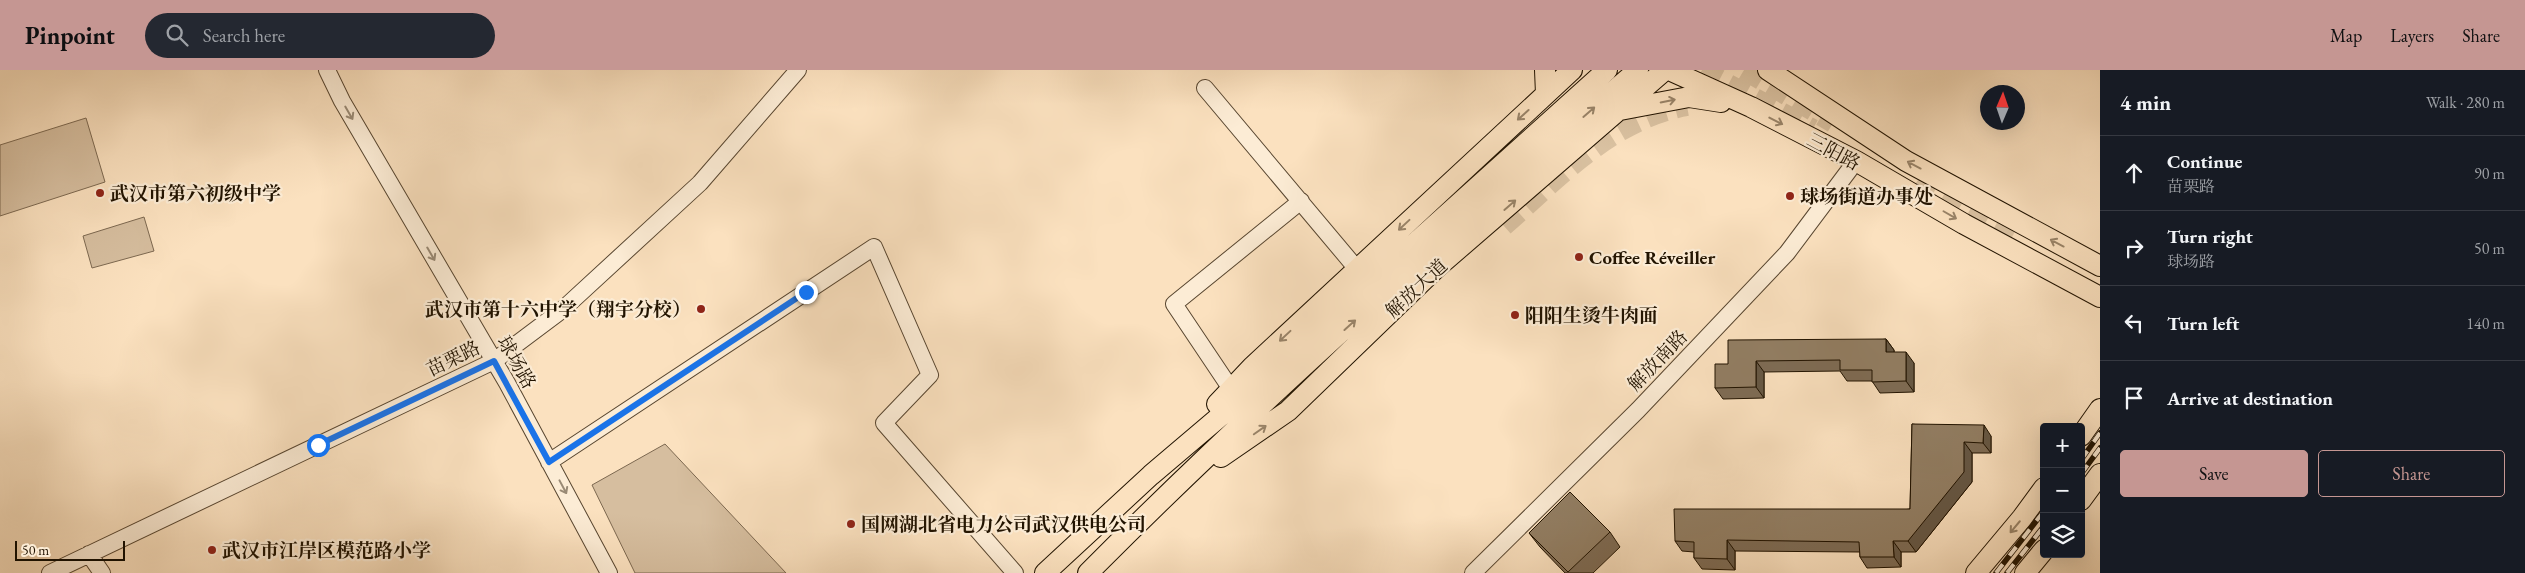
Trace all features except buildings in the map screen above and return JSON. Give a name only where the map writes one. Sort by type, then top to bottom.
[{"type":"main road","points":[[1545,70],[1546,94]]},
{"type":"main road","name":"解放大道","points":[[1045,573],[1151,475],[1230,390],[1357,269],[1572,70]]},
{"type":"main road","name":"解放大道","points":[[1088,573],[1269,386],[1607,70]]},
{"type":"main road","name":"解放大道","points":[[1151,475],[1269,386],[1638,70]]},
{"type":"main road","name":"解放大道","points":[[1162,498],[1288,411],[1434,270],[1667,70]]},
{"type":"main road","name":"三阳路","points":[[1667,70],[1751,108],[1856,162],[1964,224],[2100,297]]},
{"type":"main road","name":"三阳路","points":[[1770,71],[1906,161],[2100,266]]},
{"type":"main road","points":[[1620,110],[1689,97],[1751,108]]},
{"type":"main road","points":[[1434,270],[1472,250],[1504,226]]},
{"type":"main road","points":[[2085,430],[2100,409]]},
{"type":"main road","points":[[2085,495],[2100,474]]},
{"type":"main road","points":[[1976,573],[2040,493]]},
{"type":"main road","points":[[2025,573],[2040,555]]},
{"type":"street","name":"球场路","points":[[327,70],[342,101],[494,361],[609,573]]},
{"type":"street","name":"苗栗路","points":[[50,573],[494,361],[562,310],[700,183],[798,70]]},
{"type":"street","points":[[1205,88],[1357,269]]},
{"type":"street","name":"解放南路","points":[[1473,573],[1638,410],[1786,253],[1856,162]]},
{"type":"street","points":[[1230,390],[1174,304],[1300,202]]},
{"type":"street","points":[[549,462],[874,247],[930,375],[884,423],[1015,573]]},
{"type":"street","points":[[89,554],[102,573]]},
{"type":"shaded area","points":[[86,118],[105,182],[0,216],[0,145]]},
{"type":"shaded area","points":[[144,217],[154,251],[92,268],[83,236]]},
{"type":"shaded area","points":[[665,444],[786,573],[635,573],[592,485]]},
{"type":"tunnel","points":[[1702,70],[1813,129]]},
{"type":"tunnel","points":[[1744,70],[1833,123]]},
{"type":"tunnel","points":[[1504,226],[1566,171],[1610,137],[1660,113],[1687,106]]},
{"type":"tunnel","points":[[1915,185],[2014,240]]},
{"type":"railway","points":[[2085,454],[2100,433]]},
{"type":"railway","points":[[2085,469],[2100,448]]},
{"type":"railway","points":[[1996,573],[2042,513]]},
{"type":"railway","points":[[2007,573],[2040,531]]},
{"type":"place","name":"武汉市第六初级中学","points":[[100,193]]},
{"type":"place","name":"球场街道办事处","points":[[1790,196]]},
{"type":"place","name":"Coffee Réveiller","points":[[1579,257]]},
{"type":"place","name":"武汉市第十六中学（翔宇分校）","points":[[701,309]]},
{"type":"place","name":"阳阳生烫牛肉面","points":[[1515,315]]},
{"type":"place","name":"国网湖北省电力公司武汉供电公司","points":[[851,524]]},
{"type":"place","name":"武汉市江岸区模范路小学","points":[[212,550]]},
{"type":"route","points":[[318,445],[494,361],[549,462],[806,292]]}]
